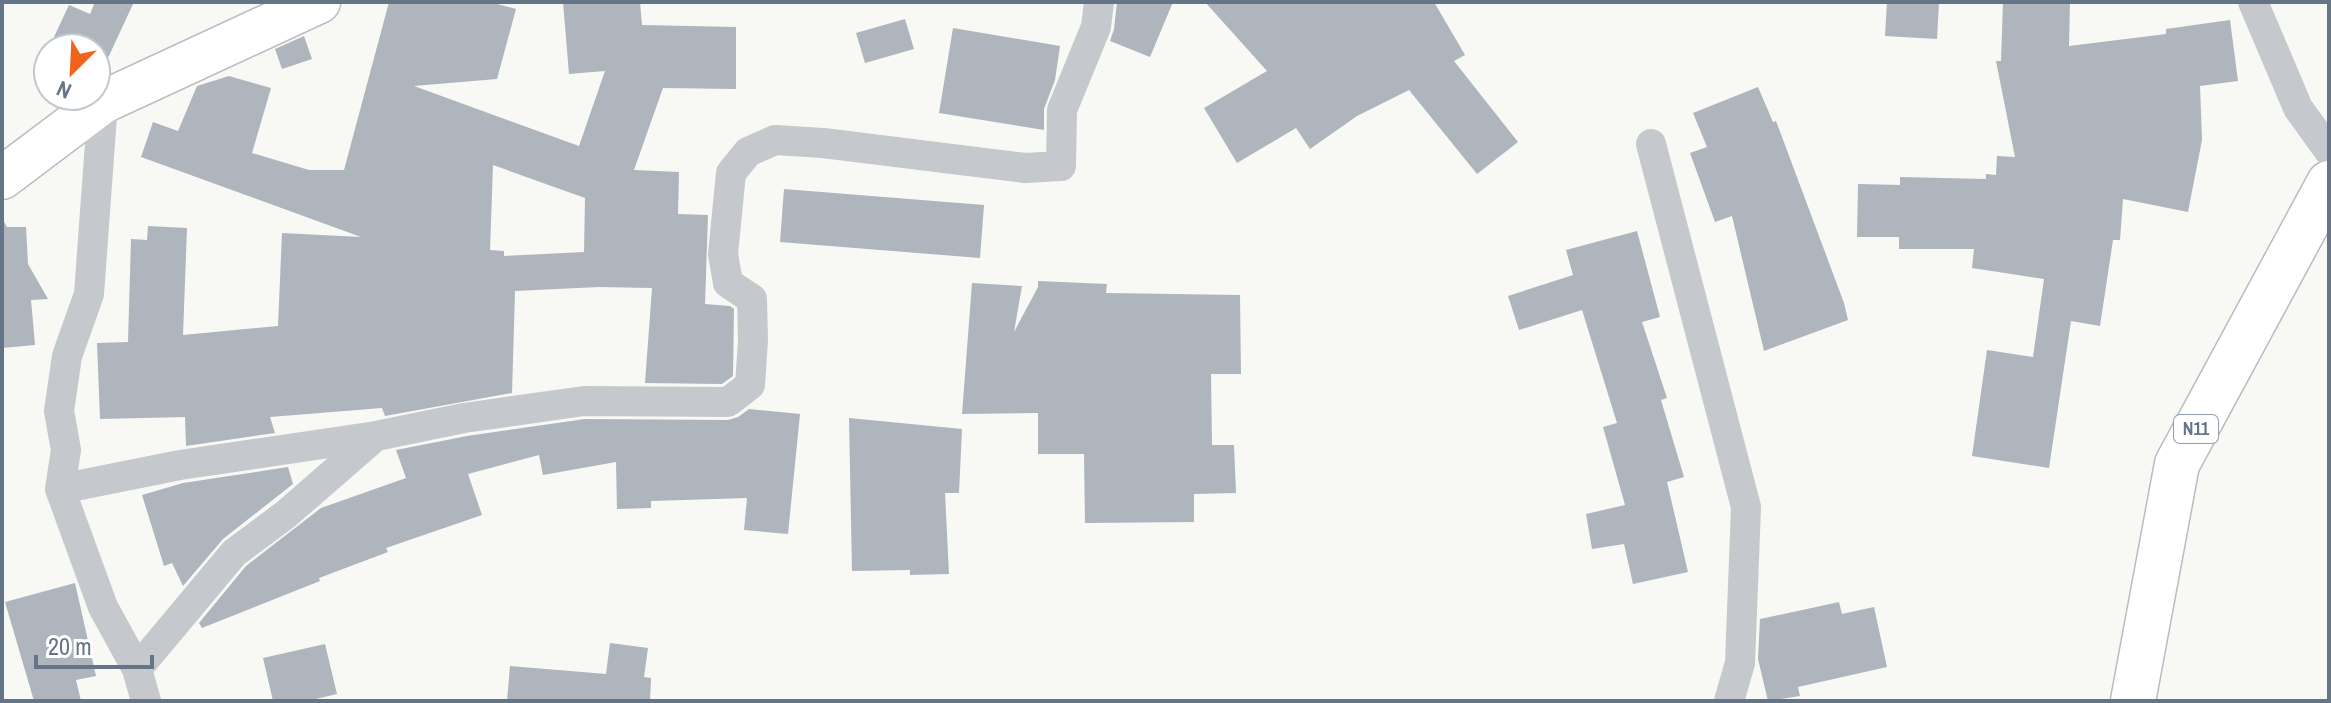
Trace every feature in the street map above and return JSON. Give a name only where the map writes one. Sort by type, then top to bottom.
[{"type":"highway","name":"N11","points":[[2133,701],[2177,464],[2329,183]]},
{"type":"street","points":[[112,98],[319,2]]},
{"type":"street","points":[[60,489],[180,465],[584,401],[728,402],[750,385],[752,299],[728,283],[723,254],[731,173],[748,152],[775,140],[1025,168],[1061,166],[1062,110],[1096,27],[1099,2]]},
{"type":"street","points":[[2253,2],[2298,108],[2329,151]]},
{"type":"street","points":[[2,178],[90,112]]},
{"type":"street","points":[[102,112],[89,294],[67,356],[59,411],[66,450],[60,489],[103,607],[137,669],[146,701]]},
{"type":"street","points":[[1651,144],[1746,507],[1740,663],[1729,701]]},
{"type":"street","points":[[137,669],[234,553],[285,515],[376,436]]},
{"type":"building","points":[[95,2],[134,2],[112,49],[112,32],[56,32],[69,5],[90,14]]},
{"type":"building","points":[[389,2],[490,2],[516,9],[497,79],[414,86],[579,146],[605,71],[569,74],[563,2],[640,2],[642,25],[736,27],[736,89],[663,88],[634,170],[679,172],[678,214],[708,215],[705,304],[734,309],[733,376],[722,384],[645,383],[652,288],[515,291],[512,393],[385,416],[382,408],[270,417],[275,433],[186,446],[185,417],[100,419],[97,343],[128,342],[131,239],[147,240],[148,226],[187,228],[183,335],[278,326],[282,233],[361,237],[141,157],[153,122],[178,131],[197,86],[229,76],[271,88],[252,153],[309,170],[344,170]],"holes":[[[493,165],[585,198],[584,252],[504,256],[504,251],[490,250]]]},
{"type":"building","points":[[1117,2],[1173,2],[1150,57],[1110,41]]},
{"type":"building","points":[[1205,2],[1434,2],[1465,55],[1454,61],[1518,142],[1477,174],[1409,90],[1357,116],[1310,149],[1296,128],[1237,163],[1204,108],[1267,71]]},
{"type":"building","points":[[1887,2],[1939,2],[1937,39],[1885,36]]},
{"type":"building","points":[[2003,2],[2070,2],[2069,46],[2166,34],[2166,29],[2230,20],[2238,81],[2200,86],[2202,140],[2188,212],[2123,199],[2120,240],[2113,240],[2100,326],[2071,321],[2049,468],[1972,456],[1987,350],[2033,357],[2044,279],[1972,268],[1974,249],[1899,249],[1899,237],[1857,237],[1858,184],[1900,185],[1900,177],[1986,179],[1986,174],[1996,175],[1997,156],[2015,157],[1996,61],[2001,61]]},
{"type":"building","points":[[905,19],[914,49],[865,63],[856,33]]},
{"type":"building","points":[[953,28],[1060,46],[1055,80],[1044,109],[1044,130],[939,113]]},
{"type":"building","points":[[304,36],[312,59],[282,69],[275,49]]},
{"type":"building","points":[[1758,87],[1773,122],[1776,121],[1848,320],[1764,351],[1732,216],[1715,222],[1690,153],[1707,147],[1693,113]]},
{"type":"building","points":[[784,189],[984,205],[980,258],[780,242]]},
{"type":"building","points":[[2,218],[7,227],[26,227],[28,264],[48,299],[31,300],[35,345],[2,348]]},
{"type":"building","points":[[1637,231],[1660,317],[1642,322],[1667,398],[1661,400],[1684,477],[1667,482],[1688,572],[1633,584],[1624,544],[1592,549],[1586,514],[1625,505],[1603,427],[1617,423],[1582,310],[1519,330],[1508,296],[1573,275],[1566,250]]},
{"type":"building","points":[[1038,281],[1107,284],[1106,293],[1240,295],[1241,374],[1211,374],[1212,445],[1234,445],[1236,493],[1194,494],[1194,522],[1085,523],[1084,454],[1038,454],[1038,413],[962,414],[972,283],[1022,286],[1014,332],[1038,287]]},
{"type":"building","points":[[749,409],[800,414],[788,534],[744,530],[747,498],[651,501],[651,508],[617,509],[616,462],[543,475],[539,455],[468,474],[482,515],[386,548],[388,552],[202,628],[199,623],[246,566],[321,508],[406,478],[396,450],[585,419],[728,420]]},
{"type":"building","points":[[849,418],[962,429],[959,493],[945,493],[949,574],[910,575],[910,570],[852,571]]},
{"type":"building","points":[[288,467],[293,484],[223,539],[183,586],[172,563],[164,566],[142,495],[183,483]]},
{"type":"building","points":[[75,583],[96,676],[76,680],[81,701],[34,701],[5,602]]},
{"type":"building","points":[[1839,602],[1842,614],[1874,607],[1887,667],[1798,687],[1800,696],[1768,701],[1758,659],[1760,619]]},
{"type":"building","points":[[610,643],[648,648],[644,677],[651,678],[650,701],[507,701],[510,666],[606,674]]},
{"type":"building","points":[[325,644],[337,694],[307,701],[273,701],[263,658]]}]
